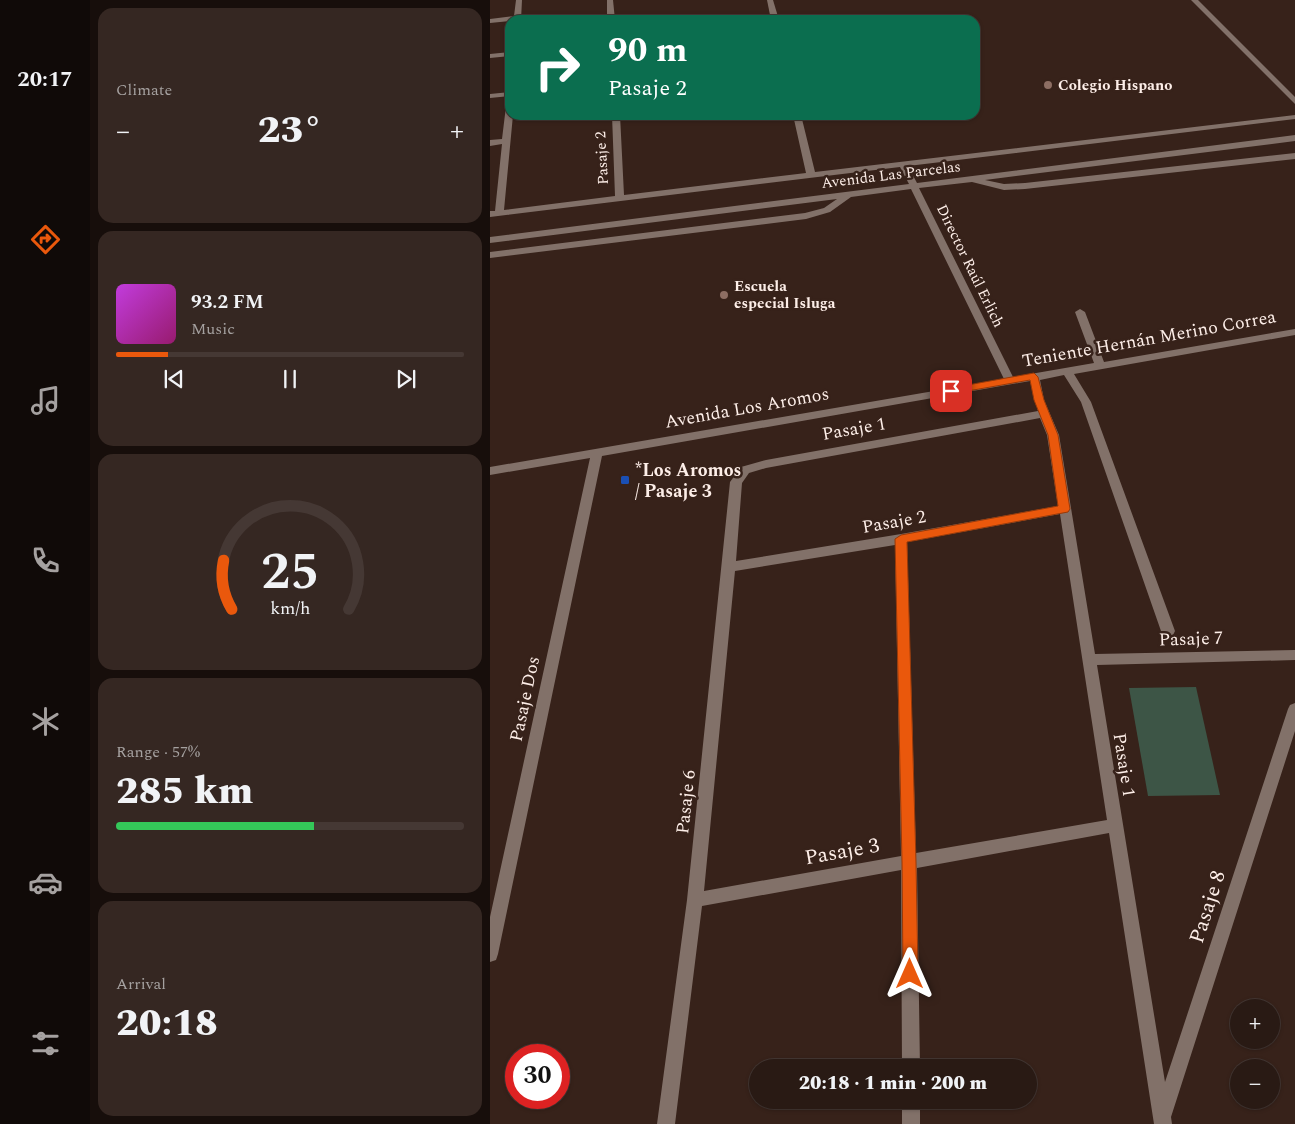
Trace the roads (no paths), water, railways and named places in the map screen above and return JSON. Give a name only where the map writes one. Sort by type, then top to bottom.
[{"type":"street","points":[[517,15],[519,0]]},
{"type":"street","points":[[610,0],[611,15]]},
{"type":"street","points":[[770,0],[774,15]]},
{"type":"street","points":[[1194,0],[1295,102]]},
{"type":"street","points":[[490,21],[505,20]]},
{"type":"street","points":[[490,56],[505,54]]},
{"type":"street","points":[[490,96],[505,94]]},
{"type":"street","name":"Avenida Las Parcelas","points":[[495,214],[1295,117]]},
{"type":"street","points":[[495,214],[508,120]]},
{"type":"street","name":"Pasaje 2","points":[[616,120],[620,198]]},
{"type":"street","points":[[798,120],[811,175]]},
{"type":"street","name":"Avenida Las Parcelas","points":[[490,240],[1295,138]]},
{"type":"street","points":[[490,143],[506,141]]},
{"type":"street","points":[[970,178],[985,184],[1004,187],[1025,186],[1295,156]]},
{"type":"street","name":"Director Raúl Erlich","points":[[903,164],[1010,381]]},
{"type":"street","points":[[490,255],[806,216],[827,210],[849,194]]},
{"type":"street","points":[[1080,312],[1100,365]]},
{"type":"street","name":"Teniente Hernán Merino Correa","points":[[1010,381],[1295,332]]},
{"type":"street","points":[[1067,371],[1086,402],[1168,631]]},
{"type":"street","name":"Pasaje 1","points":[[1034,377],[1053,435],[1162,1121]]},
{"type":"street","name":"Avenida Los Aromos","points":[[490,472],[1010,381]]},
{"type":"street","name":"Pasaje 1","points":[[736,482],[745,470],[766,464],[1045,413]]},
{"type":"street","name":"Pasaje Dos","points":[[490,954],[597,452]]},
{"type":"street","name":"Pasaje 6","points":[[666,1124],[694,900],[729,567],[736,482]]},
{"type":"street","name":"Pasaje 2","points":[[729,567],[901,539],[1064,509]]},
{"type":"street","points":[[901,539],[909,862],[911,1059]]},
{"type":"street","name":"Pasaje 7","points":[[1088,660],[1295,655]]},
{"type":"street","name":"Pasaje 8","points":[[1162,1121],[1295,708]]},
{"type":"street","name":"Pasaje 3","points":[[694,900],[1115,825]]},
{"type":"street","points":[[911,1109],[912,1124]]},
{"type":"place","name":"Colegio Hispano","points":[[1048,85]]},
{"type":"place","name":"Escuela especial Isluga","points":[[724,295]]},
{"type":"place","name":"*Los Aromos / Pasaje 3","points":[[625,480]]}]
